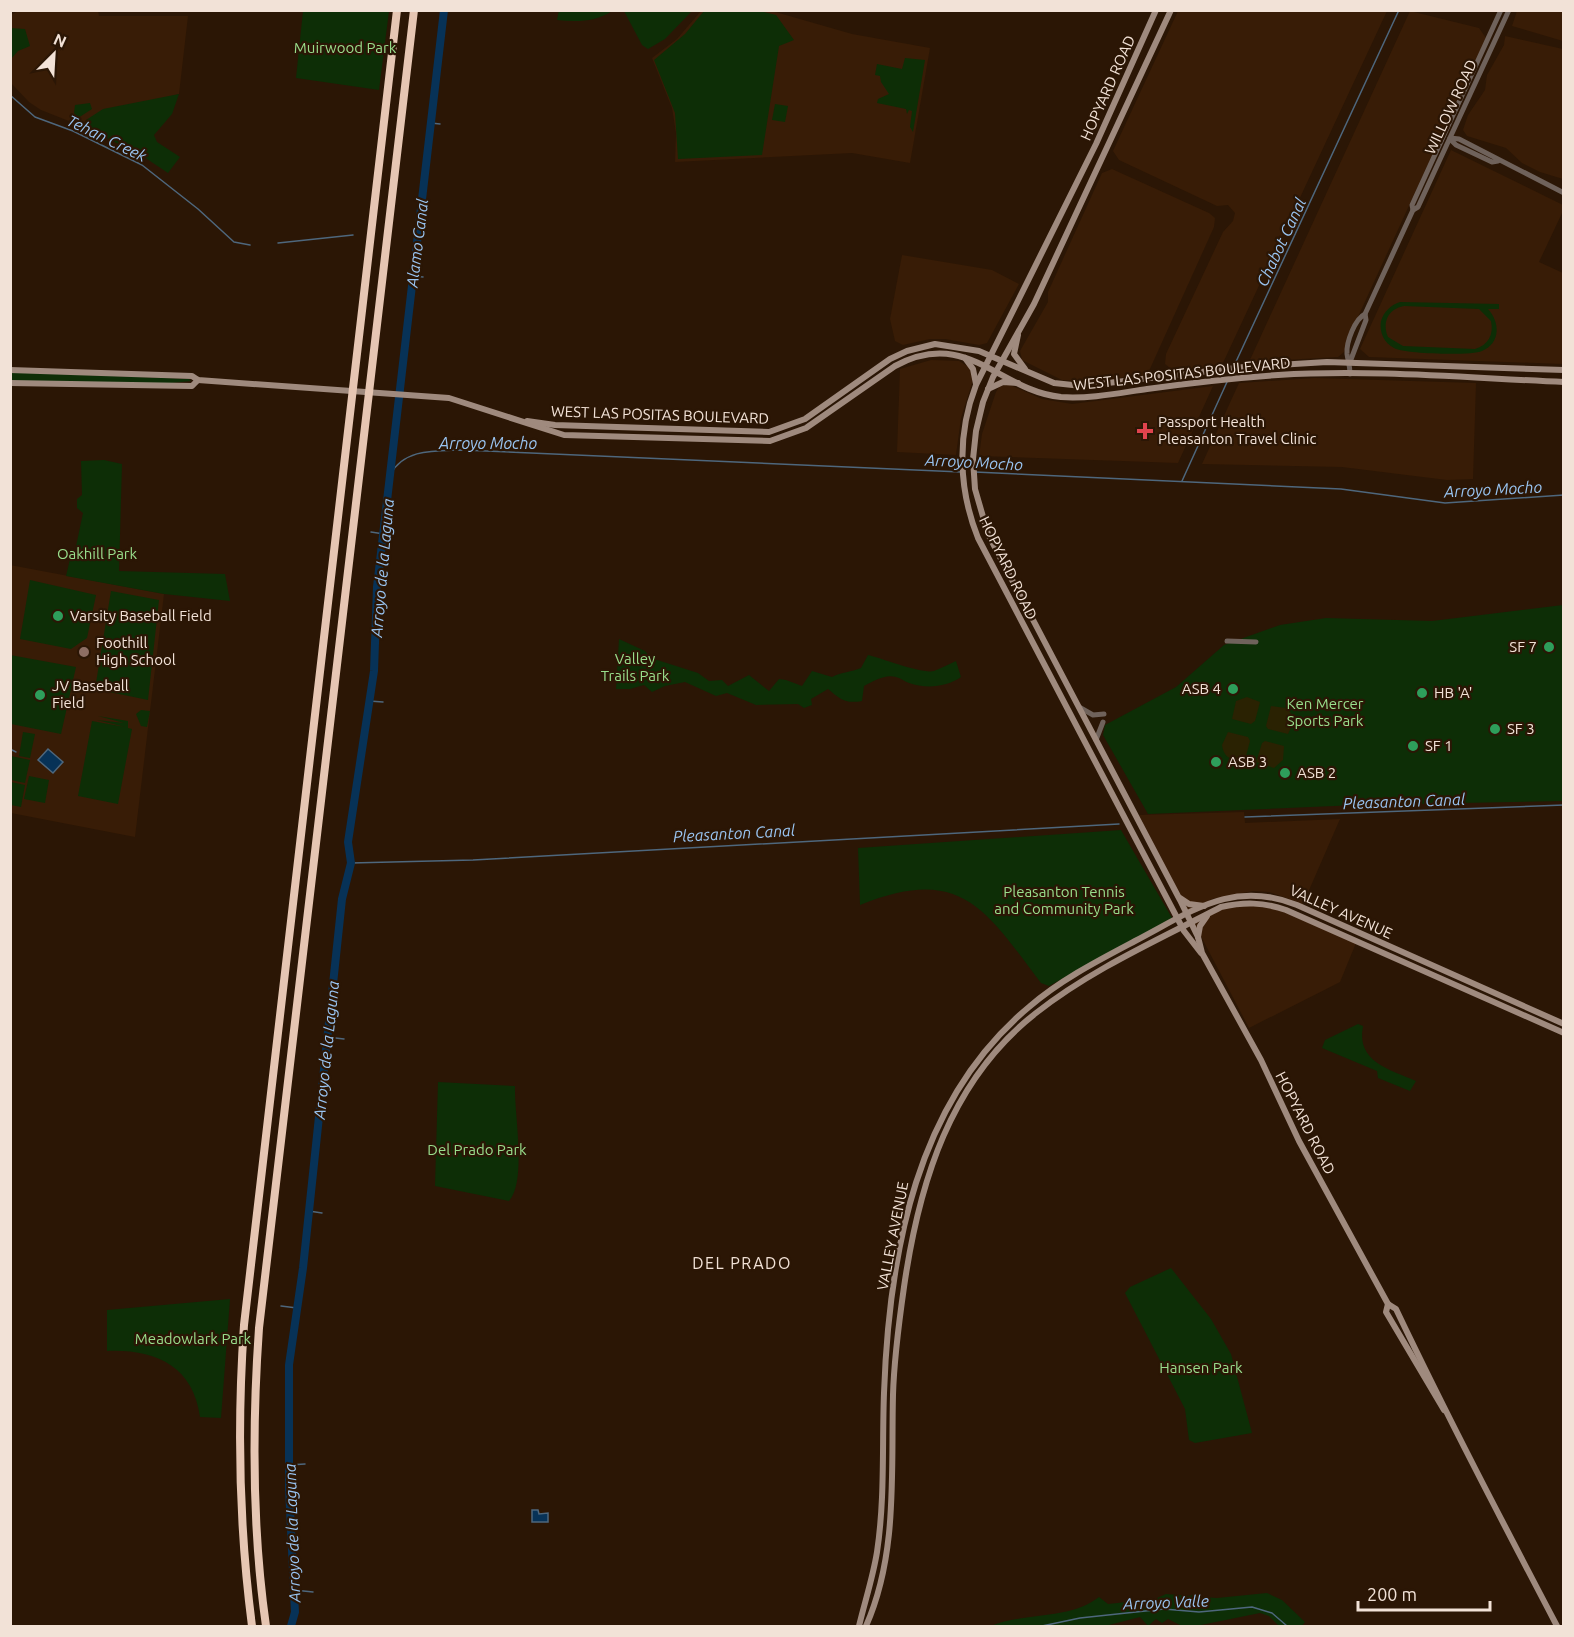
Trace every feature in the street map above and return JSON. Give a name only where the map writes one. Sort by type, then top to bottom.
[{"type":"highway","points":[[252,1626],[243,1552],[239,1474],[244,1325],[397,10]]},
{"type":"highway","points":[[266,1626],[254,1474],[259,1328],[414,10]]},
{"type":"main road","name":"HOPYARD ROAD","points":[[1156,10],[1096,144],[976,385],[969,408],[962,458],[964,490],[978,538],[1178,920],[1189,940],[1202,953]]},
{"type":"main road","name":"HOPYARD ROAD","points":[[1171,10],[1103,161],[987,390],[976,431],[973,459],[975,489],[988,534],[1178,897],[1198,937],[1202,953],[1261,1060],[1299,1141],[1388,1304],[1396,1309],[1445,1405],[1444,1410],[1557,1626]]},
{"type":"main road","points":[[1019,330],[1014,354],[1027,372]]},
{"type":"main road","name":"WEST LAS POSITAS BOULEVARD","points":[[515,419],[555,425],[770,432],[805,419],[890,359],[907,351],[935,344],[979,351],[1054,383],[1082,387],[1230,369],[1350,362],[1563,370]]},
{"type":"main road","name":"WEST LAS POSITAS BOULEVARD","points":[[10,370],[192,376],[198,380],[426,396],[467,402],[541,430],[564,435],[770,441],[806,428],[901,363],[938,354],[965,358],[1041,392],[1072,397],[1221,381],[1350,374],[1563,382]]},
{"type":"main road","points":[[965,358],[973,369],[976,385]]},
{"type":"main road","name":"WEST LAS POSITAS BOULEVARD","points":[[10,383],[151,387],[192,386],[198,380]]},
{"type":"main road","points":[[987,390],[1004,382],[1023,384]]},
{"type":"main road","name":"VALLEY AVENUE","points":[[859,1626],[871,1585],[878,1549],[883,1491],[885,1365],[900,1251],[915,1182],[932,1135],[966,1075],[990,1045],[1028,1008],[1079,972],[1204,906],[1237,895],[1253,894],[1282,899],[1563,1024]]},
{"type":"main road","points":[[1178,897],[1189,904],[1204,906]]},
{"type":"main road","points":[[1165,926],[1169,918],[1170,903]]},
{"type":"main road","name":"VALLEY AVENUE","points":[[866,1626],[880,1587],[887,1550],[892,1492],[893,1394],[900,1313],[916,1217],[937,1148],[973,1080],[1034,1015],[1084,980],[1208,914],[1240,903],[1265,903],[1286,910],[1563,1033]]},
{"type":"main road","points":[[1198,937],[1200,926],[1208,914]]},
{"type":"main road","points":[[1162,938],[1178,934],[1189,940]]},
{"type":"street","name":"WILLOW ROAD","points":[[1350,374],[1347,353],[1352,335],[1360,317],[1365,314],[1413,210],[1418,207],[1501,10]]},
{"type":"street","name":"WILLOW ROAD","points":[[1447,137],[1509,10]]},
{"type":"street","points":[[1447,137],[1456,145],[1492,162],[1498,161],[1563,193]]},
{"type":"street","points":[[1227,641],[1256,642]]},
{"type":"street","points":[[1079,708],[1094,715],[1104,714]]},
{"type":"street","points":[[1096,740],[1103,722]]},
{"type":"shaded area","points":[[98,10],[99,16],[188,16],[179,94],[86,120],[84,127],[41,110],[29,102],[11,83],[10,15],[19,11]]},
{"type":"shaded area","points":[[701,11],[772,11],[852,34],[930,48],[910,163],[852,153],[675,162],[676,133],[672,108],[652,58],[677,39]]},
{"type":"shaded area","points":[[1178,11],[1387,11],[1222,365],[1174,371],[1165,364],[1166,354],[1223,232],[1233,221],[1235,213],[1228,205],[1217,206],[1119,160],[1113,151]]},
{"type":"shaded area","points":[[1410,11],[1479,28],[1486,38],[1351,332],[1344,352],[1338,357],[1249,362]]},
{"type":"shaded area","points":[[1517,11],[1563,11],[1563,41],[1512,26]]},
{"type":"shaded area","points":[[1505,36],[1563,49],[1563,179],[1540,172],[1522,163],[1506,148],[1467,136],[1463,130],[1468,115],[1485,90],[1487,75],[1504,45]]},
{"type":"shaded area","points":[[1451,150],[1563,205],[1563,211],[1539,262],[1563,273],[1563,364],[1369,357],[1360,349]]},
{"type":"shaded area","points":[[1112,169],[1209,213],[1215,218],[1214,227],[1149,371],[1143,375],[1095,381],[1062,380],[1022,360],[1020,351],[1048,302],[1048,292],[1102,173]]},
{"type":"shaded area","points":[[902,255],[992,270],[1019,284],[987,343],[979,345],[945,339],[930,339],[903,345],[895,341],[890,319]]},
{"type":"shaded area","points":[[931,360],[959,361],[972,369],[973,380],[961,418],[956,455],[897,452],[900,369]]},
{"type":"shaded area","points":[[1315,378],[1476,383],[1473,479],[1447,480],[1342,467],[1202,464],[1239,383]]},
{"type":"shaded area","points":[[1008,384],[1042,399],[1072,404],[1213,386],[1178,463],[979,456],[982,434],[996,392],[999,387]]},
{"type":"shaded area","name":"Foothill High School","points":[[10,565],[164,594],[135,837],[11,813]]},
{"type":"shaded area","points":[[1244,812],[1245,823],[1340,819],[1303,904],[1269,892],[1253,891],[1212,899],[1188,912],[1139,815]]},
{"type":"shaded area","points":[[1245,905],[1266,905],[1290,913],[1356,943],[1340,982],[1249,1028],[1194,923],[1221,910]]},
{"type":"green space","points":[[559,10],[612,11],[593,19],[571,21],[557,20]]},
{"type":"green space","name":"Muirwood Park","points":[[303,11],[389,11],[379,90],[296,78]]},
{"type":"green space","points":[[624,11],[692,11],[665,39],[648,49],[642,45]]},
{"type":"green space","points":[[704,11],[760,11],[776,15],[794,40],[779,46],[762,155],[678,159],[675,113],[654,60],[685,34]]},
{"type":"green space","points":[[10,28],[25,29],[30,46],[18,51],[11,59]]},
{"type":"green space","points":[[905,58],[925,60],[913,132],[910,127],[912,111],[909,110],[907,114],[906,109],[877,103],[878,99],[889,94],[880,76],[875,75],[877,64],[902,69]]},
{"type":"green space","points":[[179,94],[172,114],[154,135],[157,142],[180,157],[168,173],[141,155],[84,127],[86,120],[103,109]]},
{"type":"green space","points":[[90,103],[92,109],[78,118],[74,113],[75,105]]},
{"type":"green space","points":[[775,104],[788,106],[785,122],[772,120]]},
{"type":"green space","points":[[1400,302],[1499,304],[1499,309],[1488,309],[1495,320],[1497,332],[1493,343],[1476,353],[1424,353],[1394,348],[1385,340],[1381,321],[1386,311]],"holes":[[[1404,306],[1479,309],[1491,321],[1492,331],[1487,342],[1475,349],[1403,346],[1388,337],[1386,331],[1386,321],[1390,313]]]},
{"type":"green space","points":[[10,372],[189,379],[191,381],[152,385],[11,381]]},
{"type":"green space","name":"Oakhill Park","points":[[104,460],[122,464],[119,571],[225,574],[230,601],[164,594],[66,576],[70,559],[75,551],[83,513],[77,508],[77,499],[82,495],[81,461]]},
{"type":"green space","name":"Varsity Baseball Field","points":[[30,580],[96,595],[87,638],[71,649],[20,639]]},
{"type":"green space","points":[[111,591],[159,600],[148,700],[95,689]]},
{"type":"green space","name":"Ken Mercer Sports Park","points":[[1563,605],[1563,801],[1358,805],[1148,814],[1103,735],[1105,725],[1176,687],[1224,645],[1280,625],[1326,618],[1432,621]]},
{"type":"green space","name":"Valley Trails Park","points":[[619,639],[645,651],[651,658],[698,673],[709,681],[722,680],[728,686],[749,675],[769,691],[779,679],[802,686],[812,671],[832,677],[861,668],[868,655],[928,671],[934,671],[956,661],[961,677],[943,685],[929,686],[916,685],[888,676],[864,686],[862,701],[843,700],[828,689],[811,699],[812,705],[804,708],[798,704],[756,705],[727,693],[716,696],[685,682],[665,686],[652,692],[644,685],[630,689],[616,689]]},
{"type":"green space","name":"JV Baseball Field","points":[[10,655],[76,667],[61,734],[11,724]]},
{"type":"green space","points":[[141,710],[150,711],[147,727],[141,726],[136,714]]},
{"type":"green space","points":[[98,716],[128,721],[128,728],[132,729],[118,804],[78,796],[92,721],[125,727],[97,720],[124,723]]},
{"type":"green space","points":[[23,732],[35,734],[30,758],[19,756]]},
{"type":"green space","points":[[11,756],[30,760],[25,783],[11,780]]},
{"type":"green space","points":[[29,776],[49,780],[45,803],[24,799]]},
{"type":"green space","points":[[11,782],[25,785],[21,807],[11,805]]},
{"type":"green space","name":"Pleasanton Tennis and Community Park","points":[[1121,830],[1172,918],[1049,986],[1041,983],[986,915],[967,901],[947,892],[923,889],[894,894],[860,905],[858,848]]},
{"type":"green space","points":[[1358,1024],[1363,1026],[1362,1038],[1370,1056],[1386,1068],[1416,1081],[1410,1091],[1378,1078],[1377,1071],[1322,1048],[1325,1040]]},
{"type":"green space","name":"Del Prado Park","points":[[438,1082],[515,1086],[519,1163],[514,1191],[509,1201],[435,1186]]},
{"type":"green space","name":"Hansen Park","points":[[1171,1268],[1211,1319],[1231,1354],[1252,1433],[1195,1443],[1189,1440],[1185,1409],[1125,1293],[1130,1287]]},
{"type":"green space","name":"Meadowlark Park","points":[[230,1299],[221,1418],[200,1417],[196,1399],[189,1384],[168,1364],[140,1353],[107,1351],[107,1310]]},
{"type":"green space","points":[[1196,1593],[1202,1597],[1217,1598],[1267,1593],[1282,1600],[1305,1622],[1302,1626],[1279,1626],[1269,1616],[1260,1613],[1196,1626],[1182,1626],[1168,1619],[1162,1623],[1156,1619],[1148,1626],[1140,1617],[1105,1626],[991,1626],[1018,1619],[1061,1613],[1099,1597],[1108,1604],[1155,1599],[1166,1594],[1190,1596]]},
{"type":"sand","points":[[1247,697],[1260,702],[1255,721],[1251,724],[1232,719],[1236,701]]},
{"type":"sand","points":[[1271,706],[1286,708],[1291,714],[1292,723],[1288,734],[1268,729],[1266,726]]},
{"type":"sand","points":[[1228,732],[1248,737],[1250,741],[1245,760],[1233,759],[1225,753],[1222,745]]},
{"type":"sand","points":[[1265,741],[1284,746],[1283,760],[1274,768],[1256,762],[1262,743]]},
{"type":"water","points":[[48,749],[63,762],[53,773],[38,760]]},
{"type":"water","points":[[532,1510],[538,1510],[539,1514],[548,1513],[548,1522],[532,1522]]},
{"type":"waterway","name":"Arroyo de la Laguna","points":[[291,1626],[295,1612],[289,1488],[289,1365],[303,1268],[342,899],[351,863],[348,842],[374,671],[377,587],[444,10]]},
{"type":"waterway","name":"Chabot Canal","points":[[1234,366],[1399,10]]},
{"type":"waterway","name":"Tehan Creek","points":[[10,95],[35,117],[73,131],[142,165],[198,209],[234,242],[250,245]]},
{"type":"waterway","points":[[431,123],[440,124]]},
{"type":"waterway","name":"Tehan Creek","points":[[278,243],[353,235]]},
{"type":"waterway","name":"Alamo Canal","points":[[414,276],[423,277]]},
{"type":"waterway","name":"Chabot Canal","points":[[1182,481],[1227,382]]},
{"type":"waterway","name":"Arroyo Mocho","points":[[390,475],[396,466],[412,455],[431,451],[462,450],[961,472]]},
{"type":"waterway","name":"Arroyo Mocho","points":[[975,472],[1341,489],[1445,503],[1564,495]]},
{"type":"waterway","points":[[371,532],[384,534]]},
{"type":"waterway","points":[[369,701],[383,702]]},
{"type":"waterway","points":[[10,749],[16,752]]},
{"type":"waterway","name":"Pleasanton Canal","points":[[1245,817],[1564,805]]},
{"type":"waterway","name":"Pleasanton Canal","points":[[351,863],[473,860],[1119,824]]},
{"type":"waterway","points":[[327,1037],[344,1039]]},
{"type":"waterway","points":[[309,1211],[322,1213]]},
{"type":"waterway","points":[[281,1306],[297,1308]]},
{"type":"waterway","points":[[289,1465],[305,1464]]},
{"type":"waterway","points":[[294,1590],[313,1592]]},
{"type":"waterway","name":"Arroyo Valle","points":[[1042,1626],[1080,1618],[1164,1609],[1199,1612],[1252,1607],[1272,1613],[1287,1626]]},
{"type":"place","name":"Passport Health Pleasanton Travel Clinic","points":[[1145,431]]},
{"type":"place","name":"Varsity Baseball Field","points":[[58,616]]},
{"type":"place","name":"SF 7","points":[[1549,647]]},
{"type":"place","name":"Foothill High School","points":[[84,652]]},
{"type":"place","name":"ASB 4","points":[[1233,689]]},
{"type":"place","name":"HB 'A'","points":[[1422,693]]},
{"type":"place","name":"JV Baseball Field","points":[[40,695]]},
{"type":"place","name":"SF 3","points":[[1495,729]]},
{"type":"place","name":"SF 1","points":[[1413,746]]},
{"type":"place","name":"ASB 3","points":[[1216,762]]},
{"type":"place","name":"ASB 2","points":[[1285,773]]},
{"type":"district","name":"DEL PRADO","points":[[742,1263]]}]
